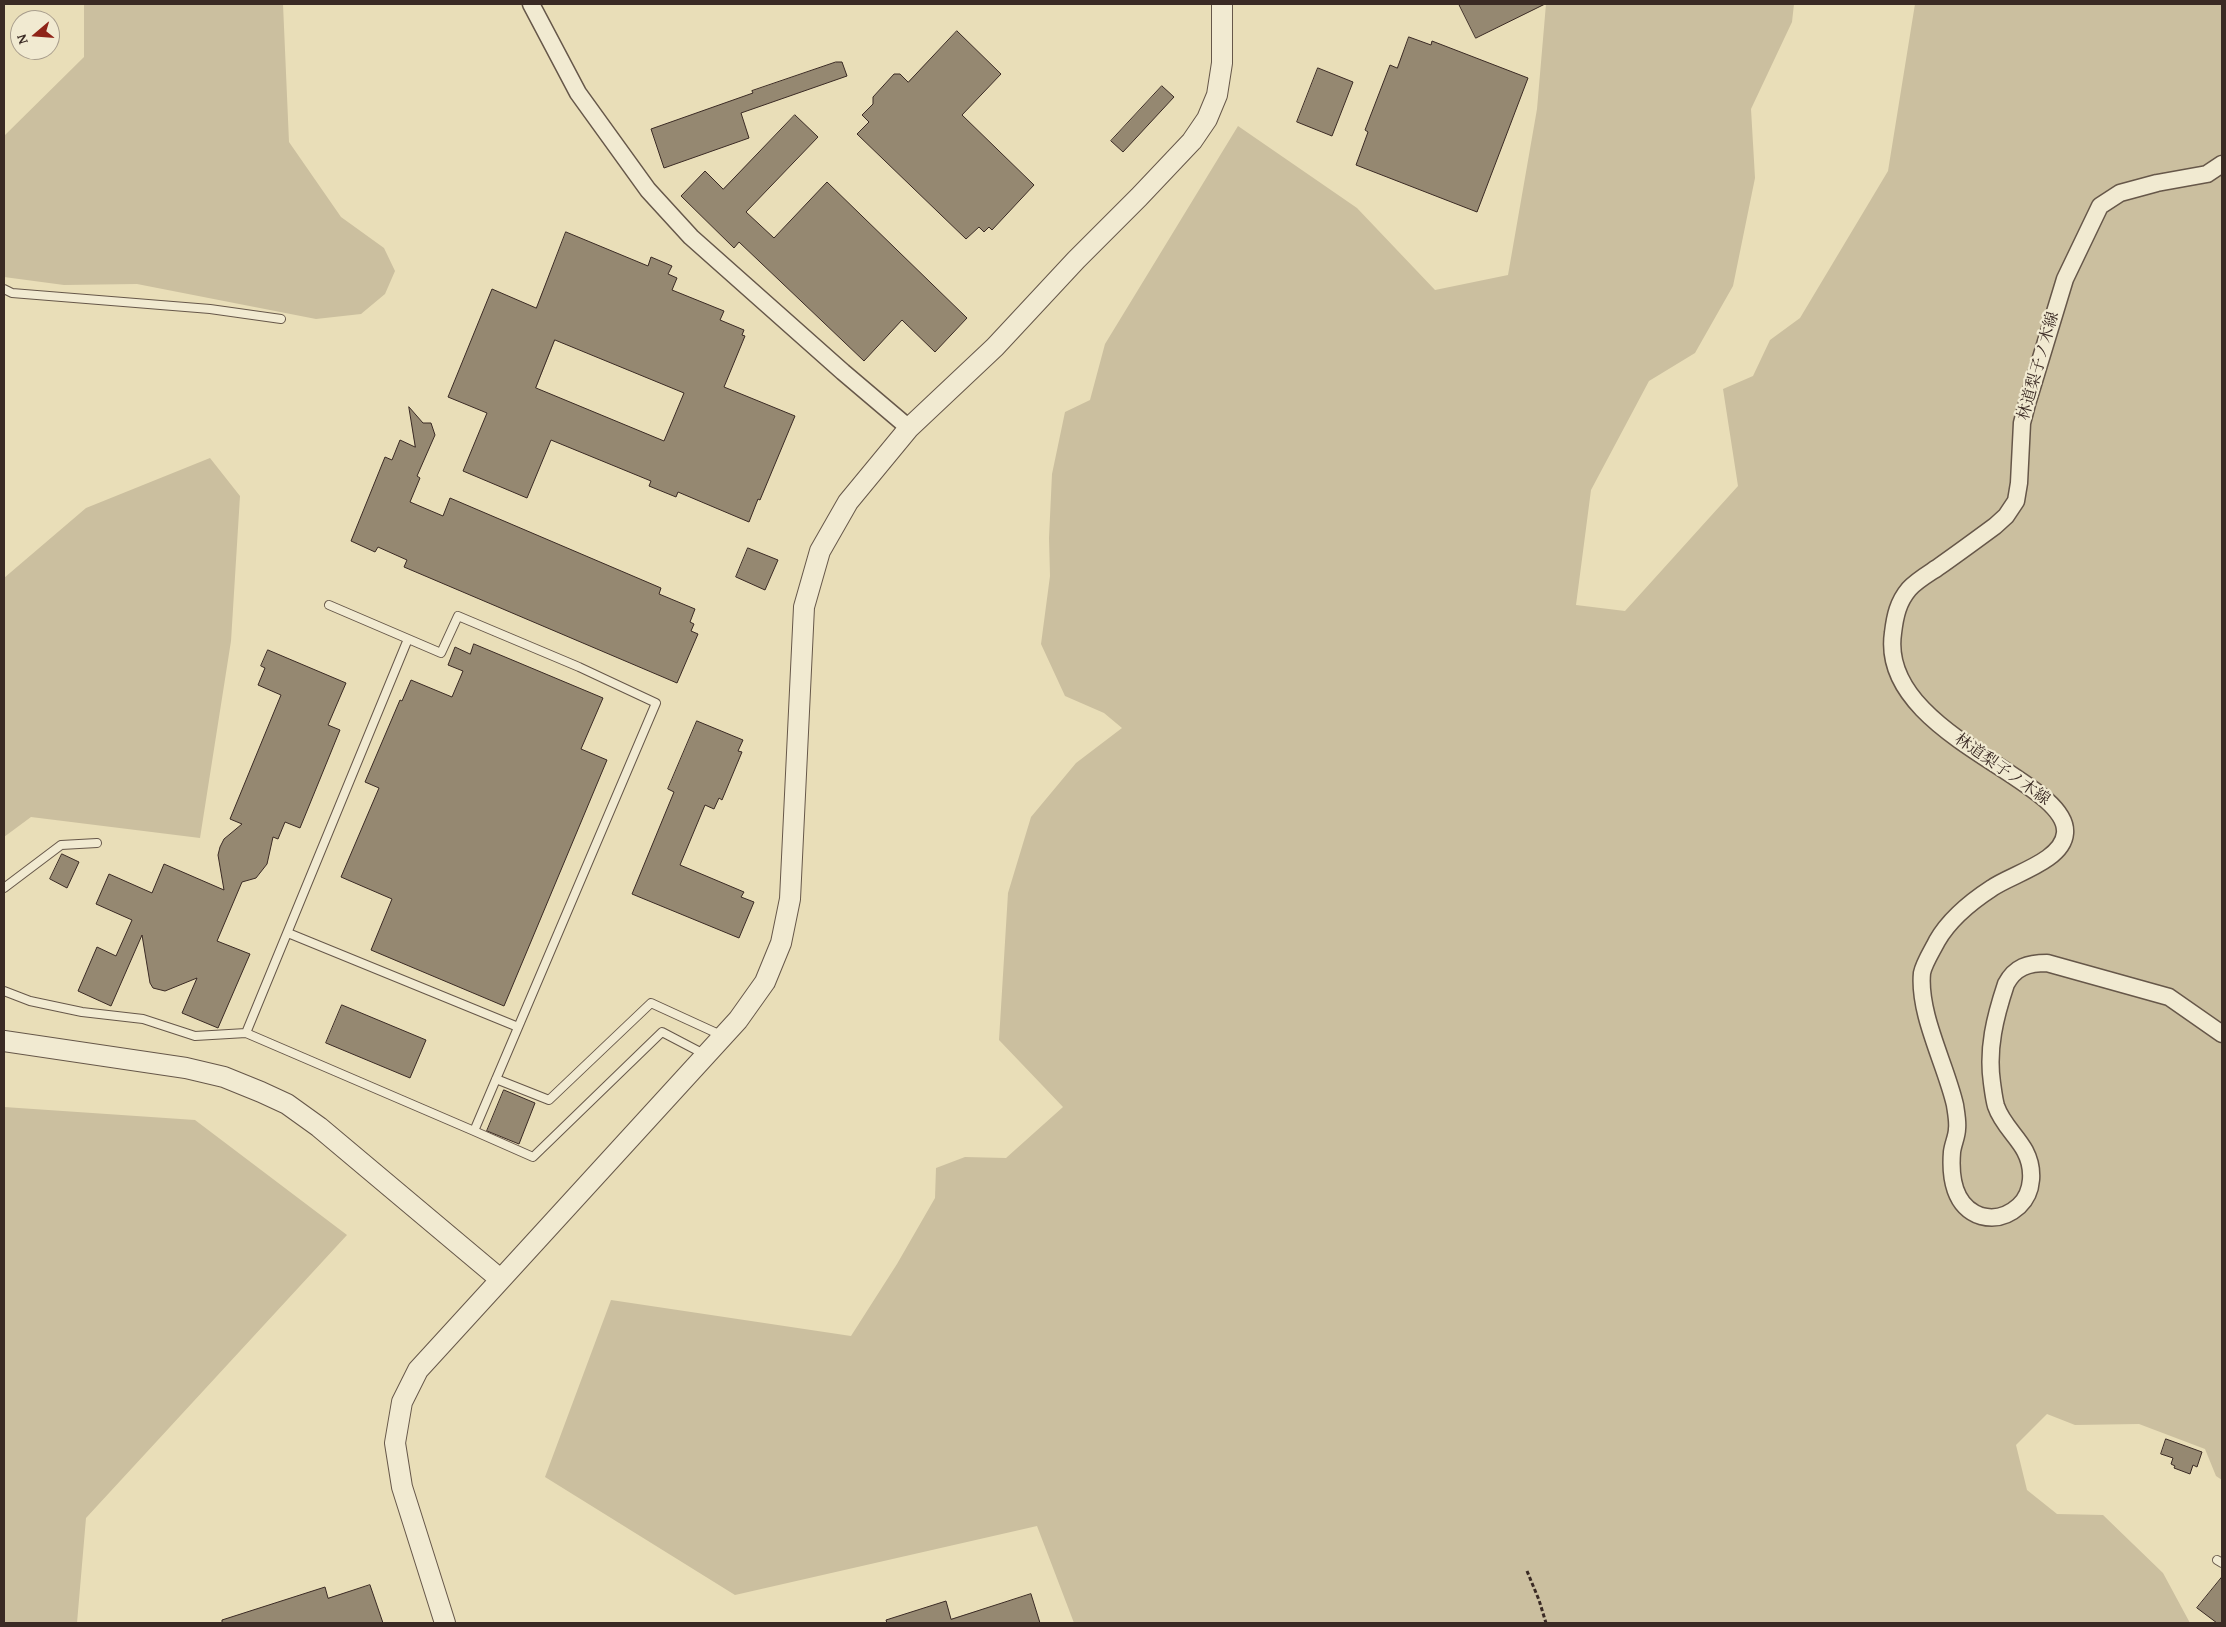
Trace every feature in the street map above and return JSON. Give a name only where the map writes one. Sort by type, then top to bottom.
[{"type":"street","points":[[531,4],[578,93],[614,146],[654,197],[691,238],[909,428]]},
{"type":"street","points":[[445,1623],[402,1487],[395,1443],[402,1402],[418,1370],[738,1020],[765,982],[781,943],[790,899],[804,607],[820,551],[848,502],[909,428],[995,347],[1076,260],[1139,197],[1192,140],[1208,119],[1217,95],[1222,63],[1222,4]]},
{"type":"street","name":"林道梨子ノ木線","points":[[2222,164],[2208,174],[2157,183],[2120,193],[2100,206],[2065,279],[2027,404],[2022,423],[2019,483],[2016,501],[2006,516],[1995,526],[1910,588],[1897,607],[1892,642],[1898,671],[1903,682],[1914,699],[1940,728],[2025,784],[2059,812],[2066,830],[2064,840],[2048,858],[1993,887],[1965,909],[1939,938],[1922,971],[1923,1000],[1955,1106],[1958,1127],[1952,1150],[1952,1176],[1956,1191],[1964,1206],[1975,1214],[1988,1218],[1999,1218],[2023,1203],[2030,1188],[2032,1172],[2025,1150],[2010,1133],[1996,1106],[1989,1051],[2006,984],[2010,976],[2019,968],[2032,963],[2047,963],[2170,998],[2222,1034]]},
{"type":"street","points":[[4,1041],[186,1068],[224,1077],[287,1104],[319,1127],[500,1279]]},
{"type":"lane","points":[[4,289],[12,293],[210,309],[281,319]]},
{"type":"lane","points":[[328,605],[442,652],[458,616],[656,703],[474,1131]]},
{"type":"lane","points":[[246,1034],[408,639]]},
{"type":"lane","points":[[4,888],[61,845],[97,843]]},
{"type":"lane","points":[[288,933],[518,1027]]},
{"type":"lane","points":[[4,991],[39,1003],[82,1012],[143,1019],[195,1036],[246,1034],[533,1157],[662,1032],[706,1055]]},
{"type":"lane","points":[[496,1079],[549,1100],[651,1003],[723,1036]]},
{"type":"path","points":[[1527,1571],[1540,1600],[1546,1623]]},
{"type":"shaded area","points":[[84,4],[283,4],[289,142],[341,217],[384,248],[395,271],[385,294],[361,314],[316,319],[137,284],[64,285],[4,277],[4,136],[84,57]]},
{"type":"shaded area","points":[[1546,4],[1794,4],[1792,22],[1751,109],[1755,178],[1733,286],[1695,353],[1649,381],[1591,490],[1576,605],[1625,611],[1738,486],[1723,389],[1753,376],[1770,340],[1800,318],[1888,171],[1915,4],[2222,4],[2222,1480],[2216,1476],[2205,1449],[2139,1424],[2075,1425],[2047,1414],[2016,1445],[2027,1490],[2057,1514],[2103,1515],[2163,1573],[2190,1623],[1074,1623],[1037,1526],[735,1595],[545,1477],[611,1300],[851,1336],[897,1264],[935,1198],[936,1168],[965,1157],[1006,1158],[1063,1107],[999,1040],[1008,893],[1031,817],[1076,763],[1122,728],[1104,713],[1065,696],[1041,644],[1050,576],[1049,538],[1052,474],[1065,412],[1090,400],[1105,344],[1238,126],[1357,208],[1435,290],[1508,275],[1537,109]]},
{"type":"shaded area","points":[[210,458],[240,496],[231,641],[200,838],[31,817],[4,837],[4,578],[86,508]]},
{"type":"shaded area","points":[[4,1107],[195,1120],[347,1235],[86,1518],[77,1623],[4,1623]]},
{"type":"building","points":[[1459,4],[1545,4],[1476,38]]},
{"type":"building","points":[[957,31],[1001,74],[962,115],[1034,185],[992,230],[989,227],[984,232],[979,227],[966,239],[857,134],[869,122],[862,115],[873,104],[873,97],[894,74],[900,74],[908,82]]},
{"type":"building","points":[[1409,37],[1431,45],[1432,41],[1528,78],[1477,212],[1356,165],[1368,132],[1365,130],[1390,65],[1397,68]]},
{"type":"building","points":[[836,62],[842,62],[847,76],[741,113],[749,138],[664,168],[651,129]]},
{"type":"building","points":[[1318,68],[1353,82],[1332,136],[1297,122]]},
{"type":"building","points":[[1162,86],[1174,97],[1123,152],[1111,141]]},
{"type":"building","points":[[795,115],[818,137],[746,212],[774,238],[827,182],[967,318],[935,352],[902,320],[864,361],[739,242],[734,248],[681,196],[705,171],[723,189]]},
{"type":"building","points":[[566,232],[648,266],[651,257],[672,266],[668,274],[677,278],[672,290],[724,311],[720,320],[744,330],[742,335],[745,336],[724,387],[795,416],[749,522],[678,492],[676,497],[649,486],[651,481],[551,440],[527,498],[463,471],[487,413],[448,397],[492,289],[536,308]],"holes":[[[555,340],[684,393],[664,441],[536,388]]]},
{"type":"building","points":[[409,407],[423,423],[431,423],[435,435],[417,476],[420,478],[410,502],[443,516],[450,498],[661,588],[659,594],[695,609],[690,622],[694,624],[691,631],[698,634],[677,683],[404,567],[407,560],[378,547],[375,552],[351,541],[385,457],[392,460],[400,440],[415,447]]},
{"type":"building","points":[[748,548],[778,560],[765,590],[736,577]]},
{"type":"building","points":[[474,644],[603,698],[581,749],[607,760],[504,1006],[371,950],[392,899],[341,877],[379,788],[365,782],[400,700],[402,701],[411,680],[452,697],[463,671],[448,665],[455,647],[470,654]]},
{"type":"building","points":[[268,650],[346,683],[328,725],[340,730],[300,828],[285,822],[278,839],[273,837],[267,864],[256,878],[242,882],[217,941],[250,954],[218,1028],[182,1013],[197,978],[165,991],[153,988],[150,983],[142,935],[111,1006],[78,991],[97,947],[116,956],[132,920],[96,904],[109,874],[152,893],[164,864],[224,890],[218,855],[220,847],[224,839],[242,824],[230,819],[281,695],[258,685],[265,668],[261,666]]},
{"type":"building","points":[[697,721],[743,740],[738,751],[742,752],[722,800],[719,798],[714,809],[705,805],[680,865],[744,892],[741,897],[754,902],[739,938],[632,894],[674,792],[668,789]]},
{"type":"building","points":[[62,854],[79,862],[67,888],[50,879]]},
{"type":"building","points":[[342,1005],[426,1040],[410,1078],[326,1043]]},
{"type":"building","points":[[504,1090],[535,1103],[519,1144],[487,1131]]},
{"type":"building","points":[[2166,1439],[2202,1452],[2197,1467],[2193,1465],[2190,1474],[2174,1468],[2175,1466],[2171,1464],[2173,1458],[2161,1454]]},
{"type":"building","points":[[2222,1577],[2222,1623],[2217,1623],[2197,1608]]},
{"type":"building","points":[[370,1585],[383,1623],[222,1623],[222,1620],[325,1587],[328,1598]]},
{"type":"building","points":[[1031,1594],[1040,1623],[887,1623],[886,1620],[946,1601],[951,1619]]}]
